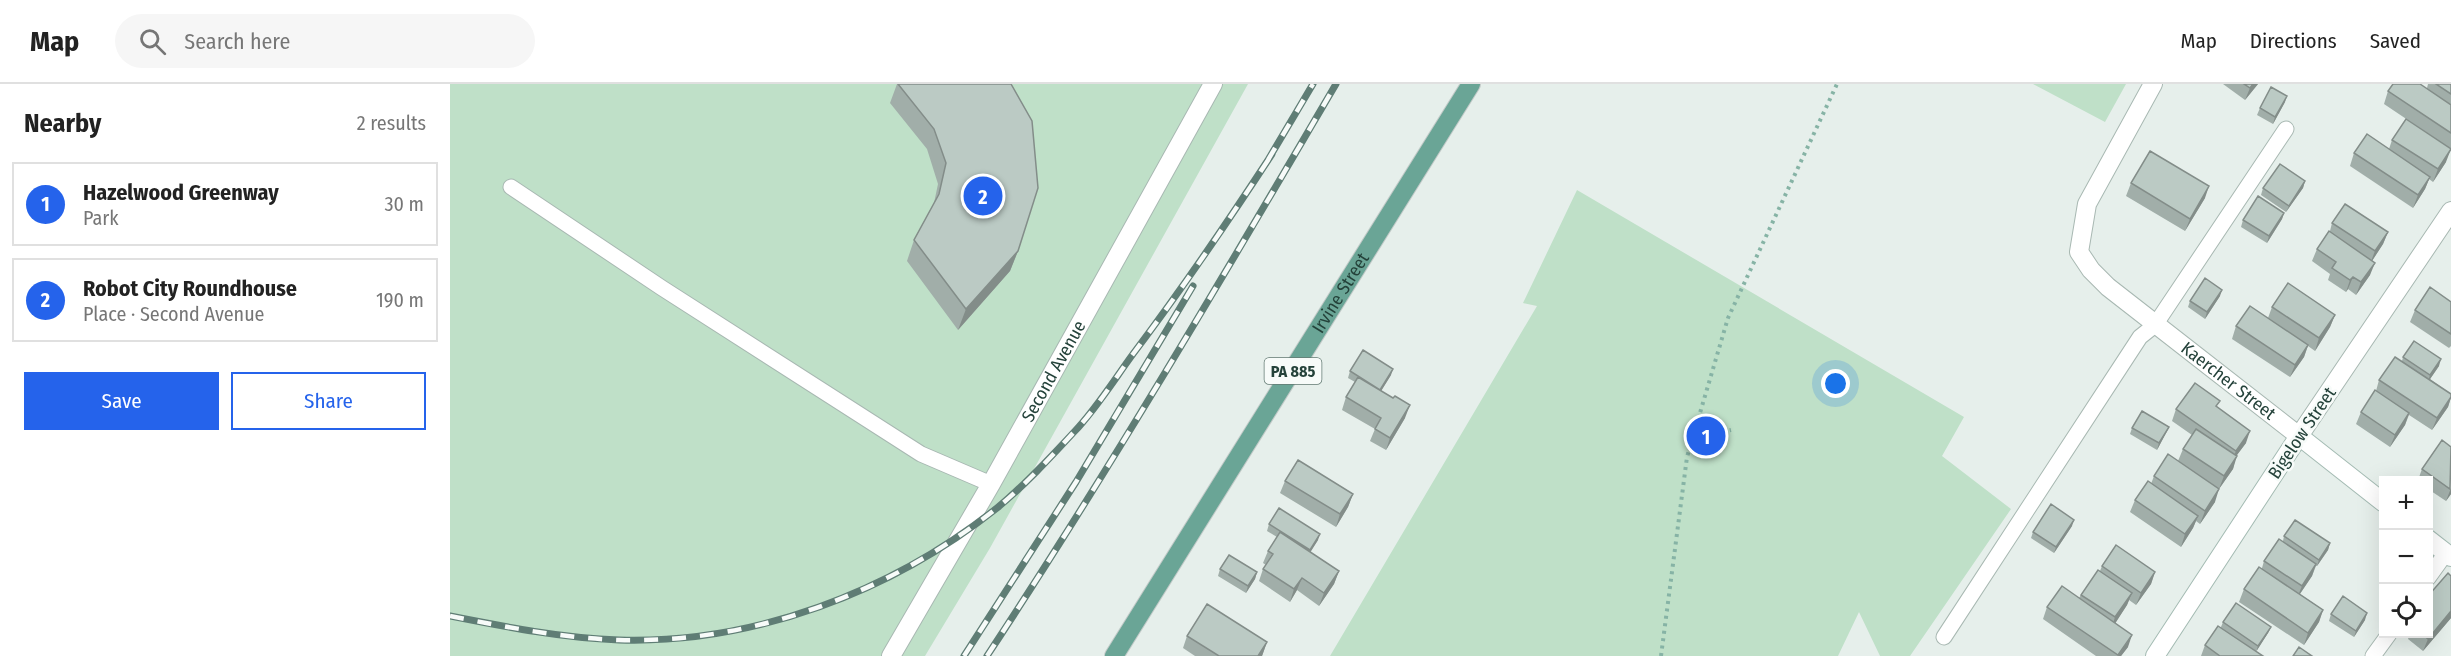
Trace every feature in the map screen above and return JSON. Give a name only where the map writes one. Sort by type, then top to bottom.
[{"type":"main road","name":"Irvine Street","points":[[1114,656],[1471,84]]},
{"type":"street","name":"Second Avenue","points":[[891,656],[991,484],[1213,84]]},
{"type":"street","name":"Kaercher Street","points":[[2153,84],[2087,204],[2079,252],[2091,270],[2155,325],[2379,499]]},
{"type":"street","name":"Bigelow Street","points":[[2155,656],[2451,211]]},
{"type":"street","points":[[2433,543],[2448,555]]},
{"type":"lane","points":[[1944,637],[2140,337],[2155,325],[2286,129]]},
{"type":"lane","points":[[511,187],[662,288],[921,454],[991,484]]},
{"type":"lane","points":[[2433,572],[2448,555]]},
{"type":"lane","points":[[2373,656],[2386,638]]},
{"type":"path","points":[[1661,656],[1687,457],[1728,318],[1836,84]]},
{"type":"path","points":[[1692,439],[1731,430]]},
{"type":"green space","points":[[450,84],[1248,84],[990,548],[925,656],[450,656]]},
{"type":"green space","points":[[2033,84],[2126,84],[2105,122]]},
{"type":"green space","points":[[1577,190],[1964,417],[1942,456],[2011,509],[1910,656],[1880,656],[1859,612],[1838,656],[1330,656],[1537,306],[1523,303]]},
{"type":"building","points":[[898,84],[1011,84],[1032,121],[1038,188],[1018,251],[966,309],[914,240],[939,194],[946,163],[934,129]]},
{"type":"building","points":[[2393,84],[2420,84],[2451,105],[2451,133],[2388,91]]},
{"type":"building","points":[[2436,84],[2451,84],[2451,94]]},
{"type":"building","points":[[2271,87],[2287,96],[2275,117],[2260,108]]},
{"type":"building","points":[[2406,119],[2451,149],[2438,169],[2392,140]]},
{"type":"building","points":[[2367,134],[2430,177],[2418,195],[2354,153]]},
{"type":"building","points":[[2150,151],[2209,186],[2190,219],[2131,183]]},
{"type":"building","points":[[2280,164],[2305,181],[2289,206],[2263,188]]},
{"type":"building","points":[[2258,196],[2284,213],[2269,236],[2243,220]]},
{"type":"building","points":[[2345,204],[2388,232],[2375,251],[2332,223]]},
{"type":"building","points":[[2329,231],[2375,263],[2361,282],[2353,277],[2350,280],[2332,268],[2336,262],[2317,249]]},
{"type":"building","points":[[2205,278],[2222,290],[2207,312],[2190,301]]},
{"type":"building","points":[[2288,283],[2335,315],[2319,338],[2272,307]]},
{"type":"building","points":[[2430,287],[2451,302],[2451,334],[2415,310]]},
{"type":"building","points":[[2250,306],[2308,345],[2295,365],[2236,326]]},
{"type":"building","points":[[2414,341],[2441,359],[2430,375],[2403,357]]},
{"type":"building","points":[[1363,350],[1393,369],[1380,390],[1350,371]]},
{"type":"building","points":[[2395,357],[2451,394],[2437,418],[2379,380]]},
{"type":"building","points":[[1358,377],[1393,398],[1395,396],[1410,405],[1390,438],[1375,429],[1381,418],[1346,397]]},
{"type":"building","points":[[2195,383],[2220,401],[2216,406],[2250,431],[2236,451],[2176,409]]},
{"type":"building","points":[[2375,390],[2409,413],[2395,435],[2361,412]]},
{"type":"building","points":[[2142,411],[2169,427],[2159,443],[2132,428]]},
{"type":"building","points":[[2196,429],[2237,456],[2224,476],[2183,449]]},
{"type":"building","points":[[2442,440],[2451,447],[2450,489],[2422,469]]},
{"type":"building","points":[[2168,454],[2219,489],[2205,511],[2154,476]]},
{"type":"building","points":[[1298,460],[1353,494],[1340,514],[1285,481]]},
{"type":"building","points":[[2148,481],[2198,516],[2185,534],[2135,500]]},
{"type":"building","points":[[2051,504],[2074,520],[2056,547],[2033,532]]},
{"type":"building","points":[[1279,508],[1320,534],[1310,550],[1269,524]]},
{"type":"building","points":[[2295,520],[2330,543],[2319,560],[2284,536]]},
{"type":"building","points":[[1280,532],[1339,571],[1324,593],[1302,578],[1294,589],[1263,569],[1273,554],[1268,551]]},
{"type":"building","points":[[2279,539],[2316,564],[2302,586],[2264,561]]},
{"type":"building","points":[[2116,545],[2155,572],[2141,593],[2102,566]]},
{"type":"building","points":[[1229,555],[1257,572],[1248,586],[1220,569]]},
{"type":"building","points":[[2259,567],[2323,610],[2308,633],[2244,589]]},
{"type":"building","points":[[2098,570],[2132,593],[2115,617],[2081,595]]},
{"type":"building","points":[[2448,573],[2451,576],[2451,611],[2433,633],[2433,590]]},
{"type":"building","points":[[2062,586],[2132,635],[2118,655],[2047,607]]},
{"type":"building","points":[[2343,596],[2367,613],[2356,631],[2331,614]]},
{"type":"building","points":[[2236,603],[2271,627],[2258,646],[2223,622]]},
{"type":"building","points":[[1207,604],[1267,642],[1258,656],[1219,656],[1187,636]]},
{"type":"building","points":[[2218,626],[2263,656],[2220,656],[2205,645]]},
{"type":"building","points":[[2299,647],[2312,656],[2293,656]]},
{"type":"railway","points":[[1268,160],[1313,84]]},
{"type":"railway","points":[[987,656],[1122,444],[1336,84]]},
{"type":"railway","points":[[450,616],[576,637],[619,640],[670,639],[720,633],[770,622],[819,607],[866,588],[912,565],[956,538],[997,508],[1037,472],[1082,423],[1187,280],[1272,154]]},
{"type":"railway","points":[[964,656],[1076,482],[1193,286]]},
{"type":"place","name":"Robot City Roundhouse","points":[[983,196]]},
{"type":"place","name":"Hazelwood Greenway","points":[[1706,436]]}]
